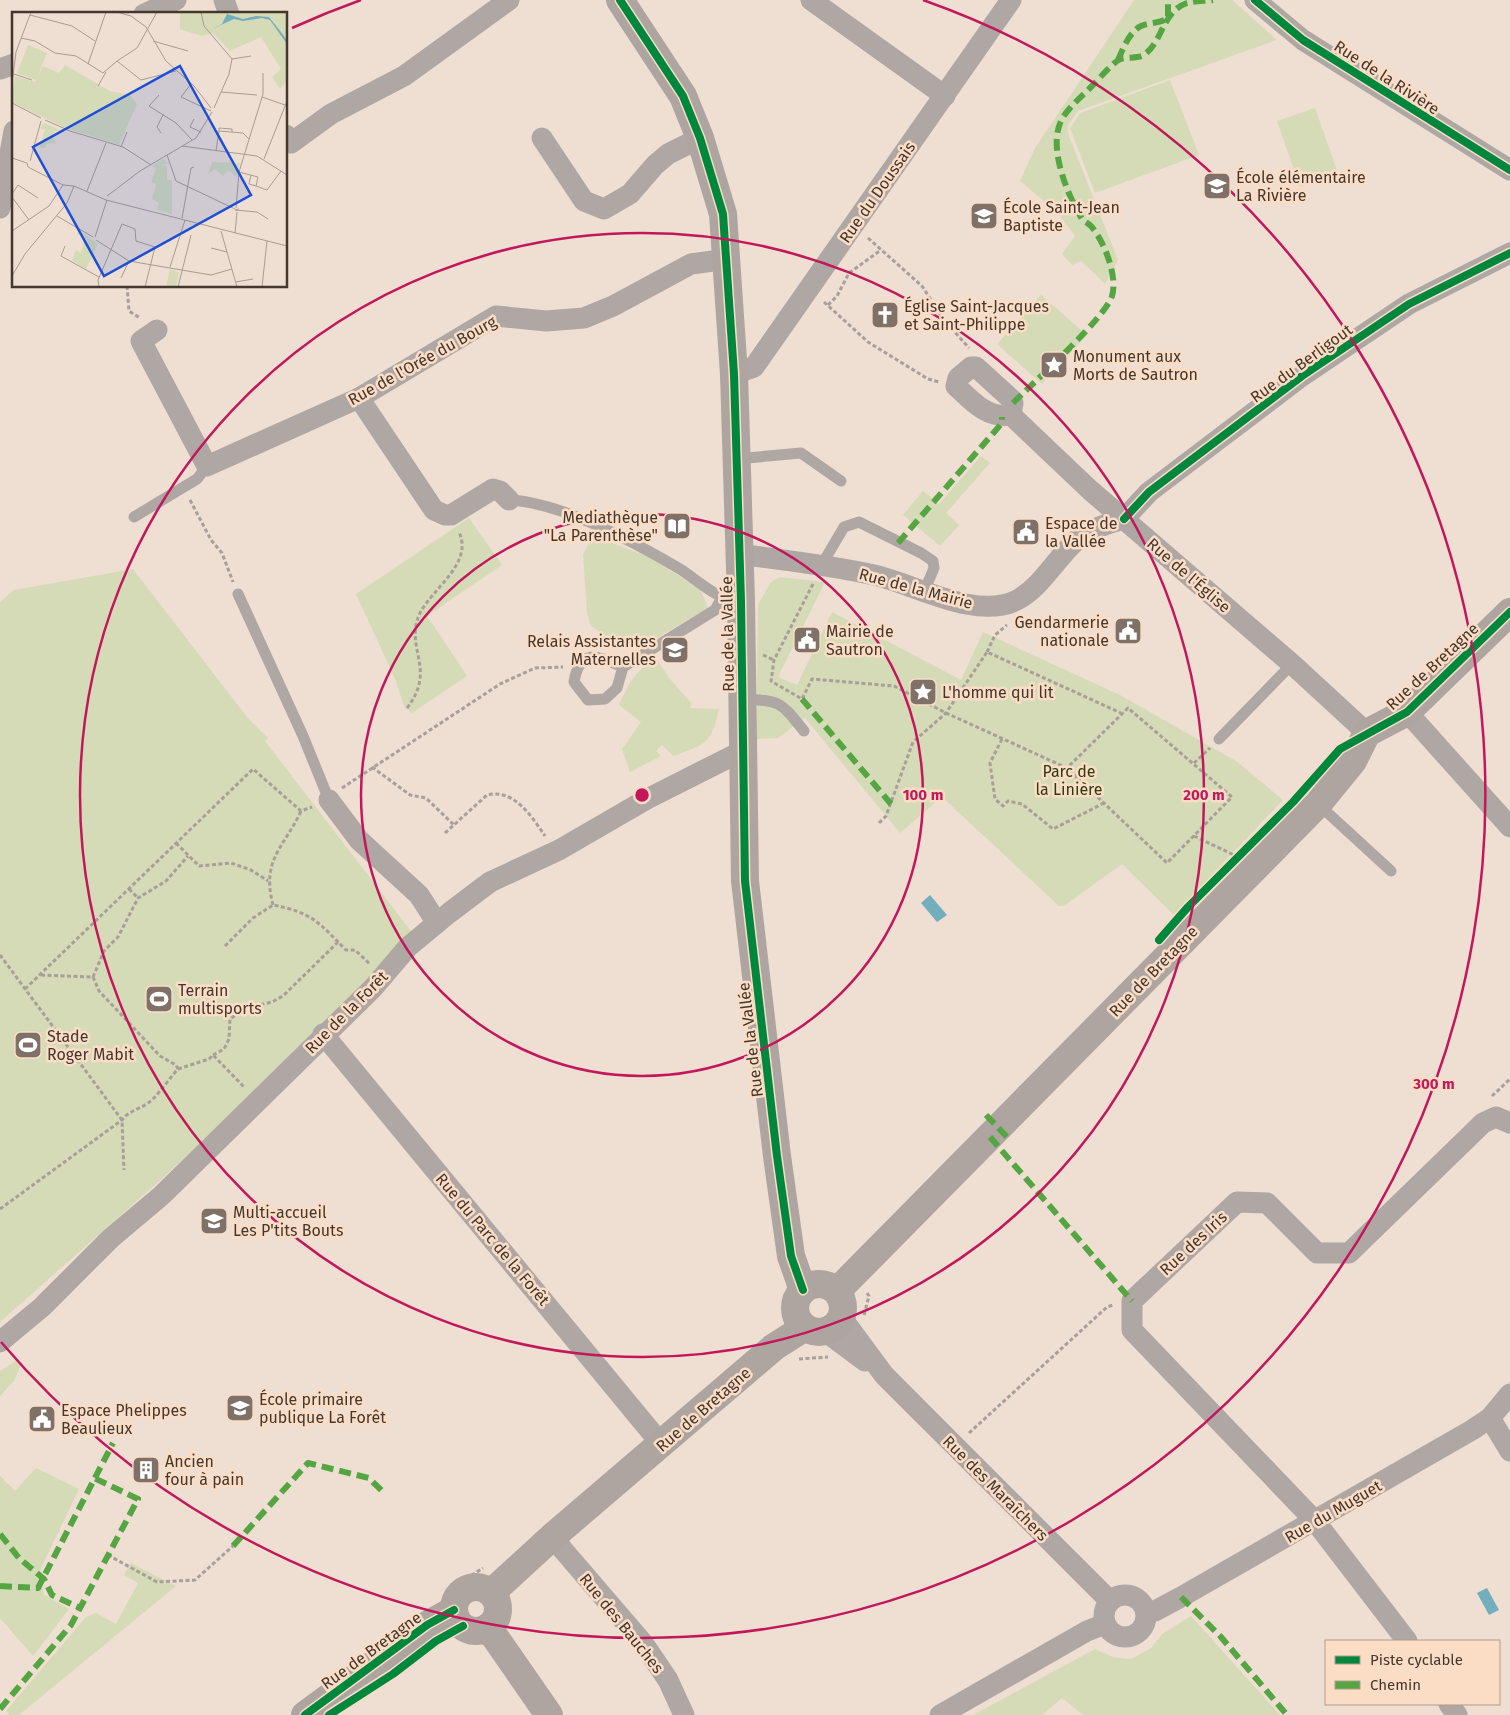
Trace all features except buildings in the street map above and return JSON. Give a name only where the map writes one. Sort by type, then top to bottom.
[{"type":"main road","name":"Rue de la Vallée","points":[[620,0],[684,96],[700,138],[723,214],[728,259],[734,374],[738,554],[732,599],[742,699],[745,871],[749,919],[791,1256],[803,1290]]},
{"type":"main road","name":"Rue de Bretagne","points":[[837,1291],[1318,804],[1353,761],[1367,733],[1406,712],[1510,612]]},
{"type":"main road","points":[[818,1284],[826,1284],[837,1291],[844,1306],[824,1326],[796,1316],[796,1302],[803,1290],[818,1284]]},
{"type":"main road","name":"Rue de Bretagne","points":[[491,1593],[552,1537],[662,1445],[774,1347],[824,1326]]},
{"type":"main road","points":[[465,1612],[494,1622],[498,1608],[491,1593],[479,1587],[466,1589],[457,1598],[465,1612],[549,1715]]},
{"type":"main road","name":"Rue de Bretagne","points":[[305,1715],[428,1625],[465,1612]]},
{"type":"main road","name":"Rue de Bretagne","points":[[329,1715],[394,1674],[436,1641],[465,1612]]},
{"type":"street","points":[[149,12],[176,0]]},
{"type":"street","points":[[224,0],[228,12]]},
{"type":"street","points":[[288,138],[291,142],[331,114],[404,76],[509,0]]},
{"type":"street","points":[[811,0],[946,96]]},
{"type":"street","name":"Rue du Doussais","points":[[734,374],[754,367],[946,96],[1011,0]]},
{"type":"street","name":"Rue de la Rivière","points":[[1255,0],[1303,40],[1510,170]]},
{"type":"street","points":[[0,69],[12,65]]},
{"type":"street","points":[[542,138],[584,201],[604,209],[630,194],[655,165],[668,154],[700,138]]},
{"type":"street","points":[[0,208],[12,142]]},
{"type":"street","name":"Rue du Berligout","points":[[1124,519],[1149,492],[1302,376],[1410,304],[1510,253]]},
{"type":"street","name":"Rue de l'Orée du Bourg","points":[[207,466],[358,398],[496,316],[546,321],[584,318],[613,306],[691,264],[728,259]]},
{"type":"street","points":[[157,330],[141,341],[207,466]]},
{"type":"street","name":"Rue de l'Église","points":[[956,386],[956,381],[964,370],[970,366],[976,368],[1010,398],[1013,403],[1010,416],[1124,519],[1292,664],[1367,733]]},
{"type":"street","points":[[358,398],[434,510],[445,516],[451,515],[493,489],[500,491],[509,500]]},
{"type":"street","name":"Rue de la Mairie","points":[[738,554],[875,575],[924,592],[979,606],[1001,605],[1017,600],[1032,588],[1079,539],[1100,526],[1124,519]]},
{"type":"street","points":[[1406,712],[1510,827]]},
{"type":"street","name":"Rue de la Forêt","points":[[0,1342],[42,1307],[112,1238],[161,1196],[383,976],[408,947],[437,923],[490,882],[556,851],[647,799],[742,751]]},
{"type":"street","points":[[330,800],[359,840],[419,895],[437,923]]},
{"type":"street","name":"Rue du Parc de la Forêt","points":[[324,1034],[662,1445]]},
{"type":"street","name":"Rue des Iris","points":[[1132,1301],[1237,1202],[1267,1204],[1317,1253],[1349,1253],[1483,1123],[1496,1117],[1510,1123]]},
{"type":"street","points":[[1132,1301],[1132,1330],[1315,1521],[1406,1640]]},
{"type":"street","name":"Rue des Maraîchers","points":[[824,1326],[884,1375],[1110,1601]]},
{"type":"street","name":"Rue du Muguet","points":[[1146,1612],[1155,1611],[1181,1598],[1490,1418],[1510,1394]]},
{"type":"street","points":[[1490,1418],[1510,1451]]},
{"type":"street","name":"Rue des Bauches","points":[[552,1537],[643,1643],[668,1680],[684,1715]]},
{"type":"street","points":[[1128,1595],[1140,1600],[1146,1612],[1146,1619],[1140,1632],[1127,1637],[1114,1634],[1105,1624],[1104,1612],[1110,1601],[1115,1597],[1128,1595]]},
{"type":"street","points":[[940,1715],[1087,1631],[1105,1624]]},
{"type":"lane","points":[[736,459],[801,453],[841,481]]},
{"type":"lane","name":"Rue de l'Orée du Bourg","points":[[134,517],[197,479],[207,466]]},
{"type":"lane","points":[[509,500],[537,505],[576,518],[635,544],[732,599],[624,668],[616,688],[605,699],[588,700],[574,682],[577,667],[585,659],[601,657],[624,668]]},
{"type":"lane","points":[[821,566],[844,527],[859,522],[933,561],[934,568],[924,592]]},
{"type":"lane","points":[[238,594],[330,800]]},
{"type":"lane","points":[[1219,739],[1292,664]]},
{"type":"lane","points":[[742,699],[772,700],[783,706],[804,731]]},
{"type":"lane","points":[[1318,804],[1391,871]]},
{"type":"path","points":[[876,244],[922,286],[944,320],[969,346],[969,350]]},
{"type":"path","points":[[828,305],[837,296],[849,273],[881,250]]},
{"type":"path","points":[[127,288],[129,311],[157,330]]},
{"type":"path","points":[[809,291],[828,305],[868,342],[928,378],[956,386]]},
{"type":"path","points":[[184,487],[211,540],[222,553],[238,594]]},
{"type":"path","points":[[407,708],[419,687],[421,678],[416,644],[418,620],[427,602],[457,565],[461,556],[462,538],[457,526]]},
{"type":"path","points":[[879,823],[886,816],[913,742],[946,713],[988,652],[1121,713]]},
{"type":"path","points":[[774,660],[771,680],[802,699],[812,679],[894,686],[946,713],[1067,768],[1167,863],[1232,797],[1128,708],[1067,768]]},
{"type":"path","points":[[273,905],[268,881],[279,847],[301,811],[330,800],[344,786],[500,684],[535,668],[577,667]]},
{"type":"path","points":[[1002,739],[990,763],[994,799],[1003,806],[1008,801],[1022,804],[1053,829],[1104,803]]},
{"type":"path","points":[[1194,763],[1219,739]]},
{"type":"path","points":[[372,767],[410,795],[426,798],[454,825]]},
{"type":"path","points":[[25,989],[253,769],[301,811]]},
{"type":"path","points":[[445,833],[487,795],[505,794],[515,800],[536,822],[556,851]]},
{"type":"path","points":[[1194,836],[1233,853],[1237,858]]},
{"type":"path","points":[[176,843],[199,866],[230,863],[240,865],[268,881]]},
{"type":"path","points":[[178,1069],[176,1065],[160,1056],[99,991],[93,977],[104,951],[118,937],[138,898],[166,881],[188,856]]},
{"type":"path","points":[[129,889],[138,898]]},
{"type":"path","points":[[225,946],[253,918],[273,905],[306,914],[315,919],[346,950],[355,950],[360,953],[383,976]]},
{"type":"path","points":[[0,1209],[122,1120],[127,1113],[140,1108],[152,1100],[178,1069],[209,1059],[224,1049],[228,1039],[230,1019],[246,1008],[272,1002],[283,996],[338,942]]},
{"type":"path","points":[[0,955],[122,1120],[124,1170]]},
{"type":"path","points":[[39,975],[93,977]]},
{"type":"path","points":[[213,1055],[258,1100]]},
{"type":"path","points":[[1492,1096],[1510,1079]]},
{"type":"path","points":[[954,1447],[1107,1307],[1132,1301]]},
{"type":"path","points":[[108,1555],[157,1582],[196,1580],[233,1546]]},
{"type":"path","points":[[465,1612],[483,1567]]},
{"type":"green space","points":[[1134,0],[1232,0],[1277,40],[1078,111],[1067,127],[1069,136],[1118,260],[1105,284],[1081,261],[1072,265],[1062,254],[1075,236],[1057,212],[1020,181],[1035,148]]},
{"type":"green space","points":[[1170,80],[1199,155],[1095,193],[1070,128],[1080,113]]},
{"type":"green space","points":[[1315,108],[1338,173],[1300,187],[1277,121]]},
{"type":"green space","points":[[1041,295],[1087,335],[1042,384],[997,344]]},
{"type":"green space","points":[[981,456],[990,463],[946,513],[959,525],[940,546],[903,515],[923,491],[939,504]]},
{"type":"green space","points":[[469,518],[502,565],[427,616],[467,676],[412,713],[404,707],[396,681],[356,594]]},
{"type":"green space","points":[[593,536],[647,556],[700,589],[708,608],[640,648],[620,646],[591,626],[587,614],[583,554]]},
{"type":"green space","points":[[133,569],[247,717],[268,738],[265,741],[411,931],[378,973],[165,1176],[0,1322],[0,602],[14,590]]},
{"type":"green space","name":"Parc de la Linière","points":[[779,577],[825,582],[778,677],[797,685],[832,612],[961,680],[983,632],[1120,695],[1236,761],[1283,800],[1174,915],[1122,864],[1064,906],[1059,906],[942,797],[900,833],[805,718],[778,738],[756,739],[758,605],[770,583]]},
{"type":"green space","points":[[656,658],[669,678],[691,703],[690,708],[719,709],[713,729],[706,741],[693,749],[673,756],[662,745],[656,751],[661,756],[630,772],[622,749],[641,722],[619,705],[633,678]]},
{"type":"green space","points":[[17,1360],[21,1364],[14,1381],[0,1396],[0,1371]]},
{"type":"green space","points":[[36,1468],[79,1489],[39,1572],[44,1595],[69,1609],[33,1656],[0,1618],[0,1476],[15,1491]]},
{"type":"green space","points":[[131,1563],[176,1586],[19,1715],[9,1715],[6,1711],[86,1617],[96,1613],[116,1624],[138,1583],[124,1575]]},
{"type":"green space","points":[[1191,1616],[1280,1715],[1083,1715],[1062,1698],[1042,1715],[973,1715],[1095,1649],[1113,1657],[1131,1659],[1151,1648],[1162,1634]]},
{"type":"water","points":[[930,895],[947,915],[937,922],[921,903]]},
{"type":"water","points":[[1487,1588],[1499,1610],[1489,1615],[1477,1593]]},
{"type":"marked path","points":[[1118,60],[1133,32],[1141,26],[1168,18],[1168,0]]},
{"type":"marked path","points":[[1013,403],[1097,319],[1112,296],[1113,279],[1105,249],[1096,232],[1082,219],[1076,209],[1061,170],[1057,142],[1058,130],[1062,119],[1068,110],[1117,61],[1142,56],[1149,51],[1172,13],[1178,7],[1190,2],[1213,0]]},
{"type":"marked path","points":[[898,543],[1002,423],[1002,417]]},
{"type":"marked path","points":[[802,699],[891,804]]},
{"type":"marked path","points":[[986,1115],[1007,1137]]},
{"type":"marked path","points":[[990,1137],[1132,1301]]},
{"type":"marked path","points":[[0,1586],[38,1588],[113,1443]]},
{"type":"marked path","points":[[233,1546],[308,1463],[369,1478],[384,1493]]},
{"type":"marked path","points":[[0,1709],[71,1625],[138,1499],[94,1478]]},
{"type":"marked path","points":[[0,1534],[19,1558],[44,1579],[52,1595],[80,1608]]},
{"type":"marked path","points":[[1181,1597],[1221,1637],[1287,1715]]},
{"type":"cycle path","points":[[620,0],[683,96],[700,138],[723,214],[734,374],[741,601],[745,881],[777,1156],[791,1256],[803,1290]]},
{"type":"cycle path","points":[[1255,0],[1303,40],[1510,170]]},
{"type":"cycle path","points":[[1124,519],[1149,492],[1302,376],[1409,304],[1510,253]]},
{"type":"cycle path","points":[[1159,940],[1188,907],[1293,802],[1340,749],[1407,712],[1510,612]]},
{"type":"cycle path","points":[[305,1715],[427,1625],[454,1610]]},
{"type":"cycle path","points":[[329,1715],[393,1674],[436,1641],[463,1626]]},
{"type":"place","name":"École élémentaire La Rivière","points":[[1217,186]]},
{"type":"place","name":"École Saint-Jean Baptiste","points":[[984,216]]},
{"type":"place","name":"Église Saint-Jacques et Saint-Philippe","points":[[885,315]]},
{"type":"place","name":"Monument aux Morts de Sautron","points":[[1054,365]]},
{"type":"place","name":"Mediathèque \"La Parenthèse\"","points":[[677,526]]},
{"type":"place","name":"Espace de la Vallée","points":[[1026,532]]},
{"type":"place","name":"Gendarmerie nationale","points":[[1128,631]]},
{"type":"place","name":"Mairie de Sautron","points":[[807,640]]},
{"type":"place","name":"Relais Assistantes Maternelles","points":[[675,650]]},
{"type":"place","name":"L'homme qui lit","points":[[923,692]]},
{"type":"place","name":"Terrain multisports","points":[[159,999]]},
{"type":"place","name":"Stade Roger Mabit","points":[[28,1045]]},
{"type":"place","name":"Multi-accueil Les P'tits Bouts","points":[[214,1221]]},
{"type":"place","name":"École primaire publique La Forêt","points":[[240,1408]]},
{"type":"place","name":"Espace Phelippes Beaulieux","points":[[42,1419]]},
{"type":"place","name":"Ancien four à pain","points":[[146,1470]]}]
